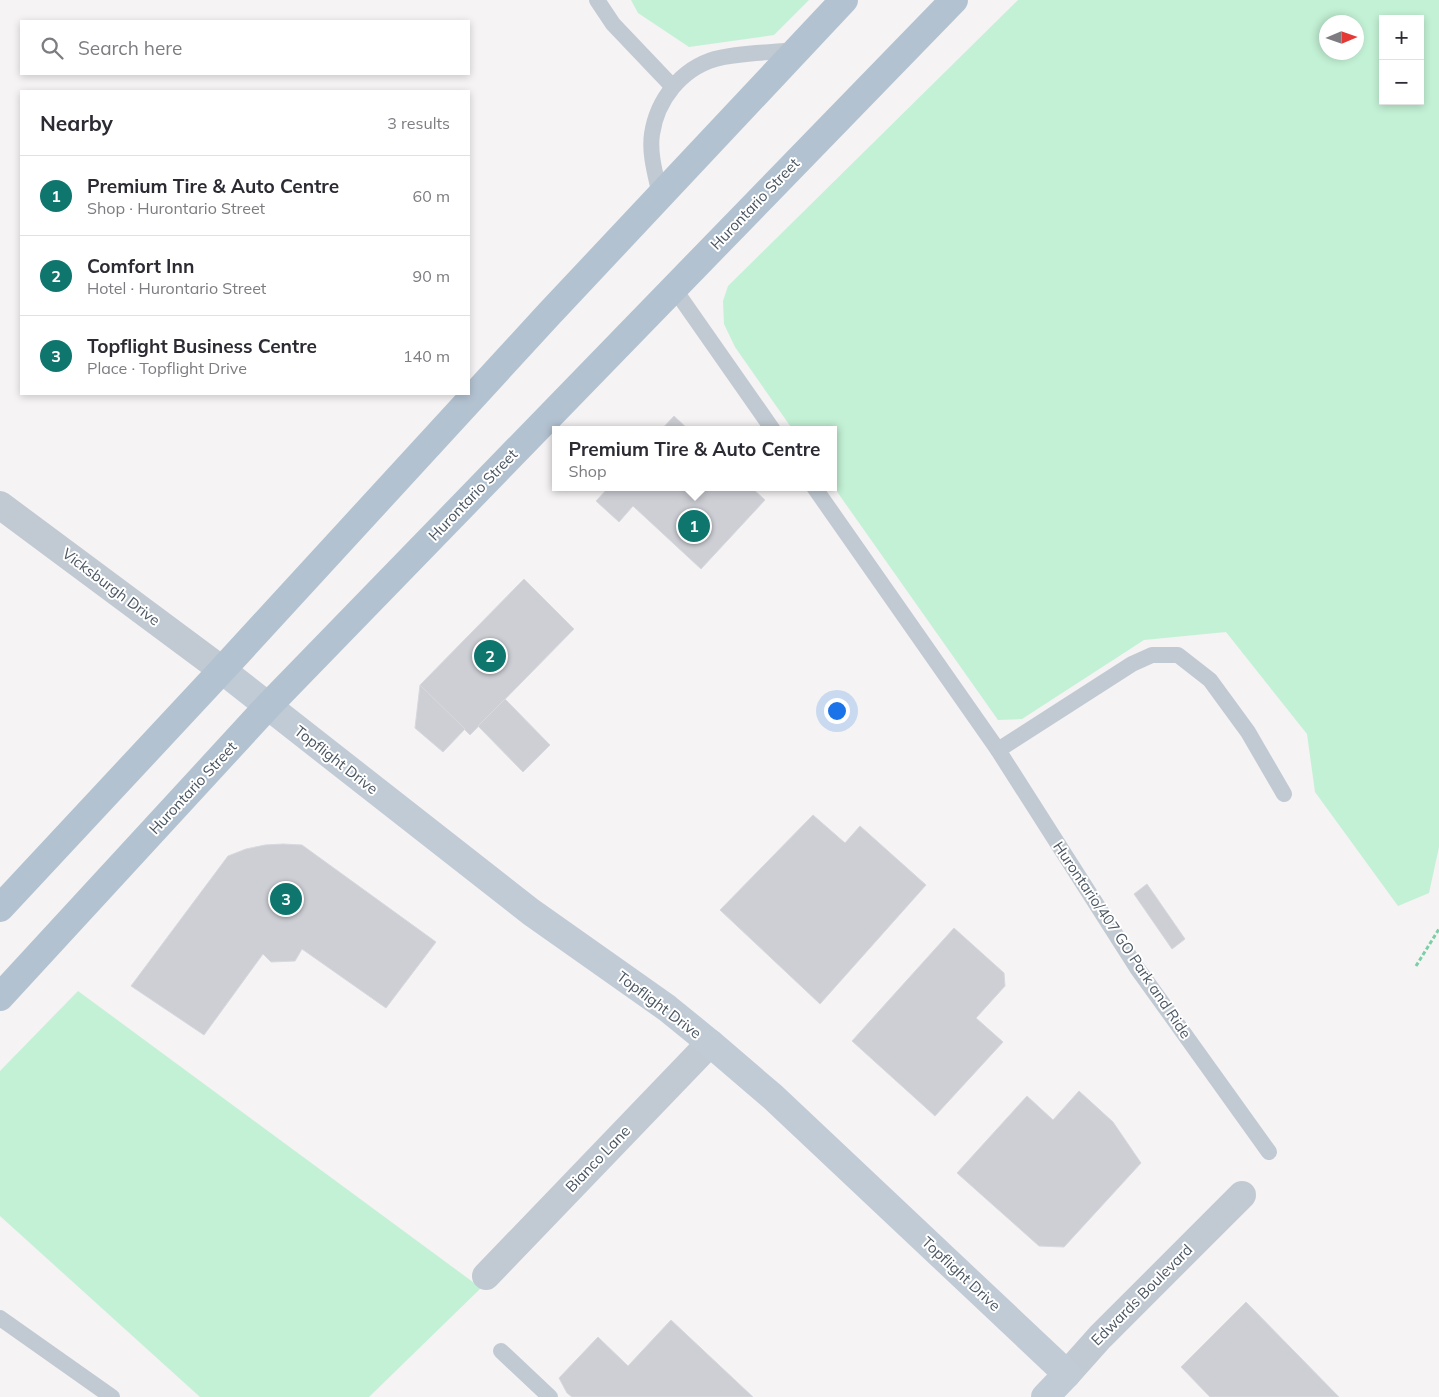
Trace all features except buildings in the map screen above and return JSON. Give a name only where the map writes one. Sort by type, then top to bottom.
[{"type":"main road","points":[[0,908],[660,195],[844,0]]},
{"type":"main road","name":"Hurontario Street","points":[[0,997],[268,706],[673,287],[954,0]]},
{"type":"street","name":"Vicksburgh Drive","points":[[0,505],[222,670]]},
{"type":"street","name":"Topflight Drive","points":[[222,670],[530,912],[667,1008],[710,1043],[773,1097],[1067,1374]]},
{"type":"street","name":"Bianco Lane","points":[[486,1276],[710,1043]]},
{"type":"street","name":"Edwards Boulevard","points":[[1046,1397],[1100,1337],[1242,1195]]},
{"type":"lane","points":[[596,0],[613,24],[672,86]]},
{"type":"lane","points":[[660,195],[653,162],[652,136],[658,110],[672,86],[692,70],[715,60],[740,55],[796,50]]},
{"type":"lane","points":[[673,287],[771,426]]},
{"type":"lane","name":"Hurontario/407 GO Park and Ride","points":[[817,491],[998,750],[1137,968],[1269,1152]]},
{"type":"lane","points":[[998,750],[1132,664],[1152,655],[1178,655],[1210,680],[1248,732],[1284,794]]},
{"type":"lane","points":[[0,1318],[112,1397]]},
{"type":"lane","points":[[501,1351],[550,1397]]},
{"type":"path","points":[[1416,966],[1439,929]]},
{"type":"green space","points":[[631,0],[809,0],[774,35],[689,47],[638,13]]},
{"type":"green space","points":[[1018,0],[1439,0],[1439,847],[1429,893],[1398,906],[1315,792],[1307,734],[1226,632],[1144,640],[1022,719],[998,720],[837,491],[837,426],[790,426],[735,347],[724,324],[723,301],[728,286]]},
{"type":"green space","points":[[78,991],[481,1288],[369,1397],[200,1397],[0,1216],[0,1071]]},
{"type":"place","name":"Premium Tire & Auto Centre","points":[[694,526]]},
{"type":"place","name":"Comfort Inn","points":[[490,656]]},
{"type":"place","name":"Topflight Business Centre","points":[[286,899]]}]
